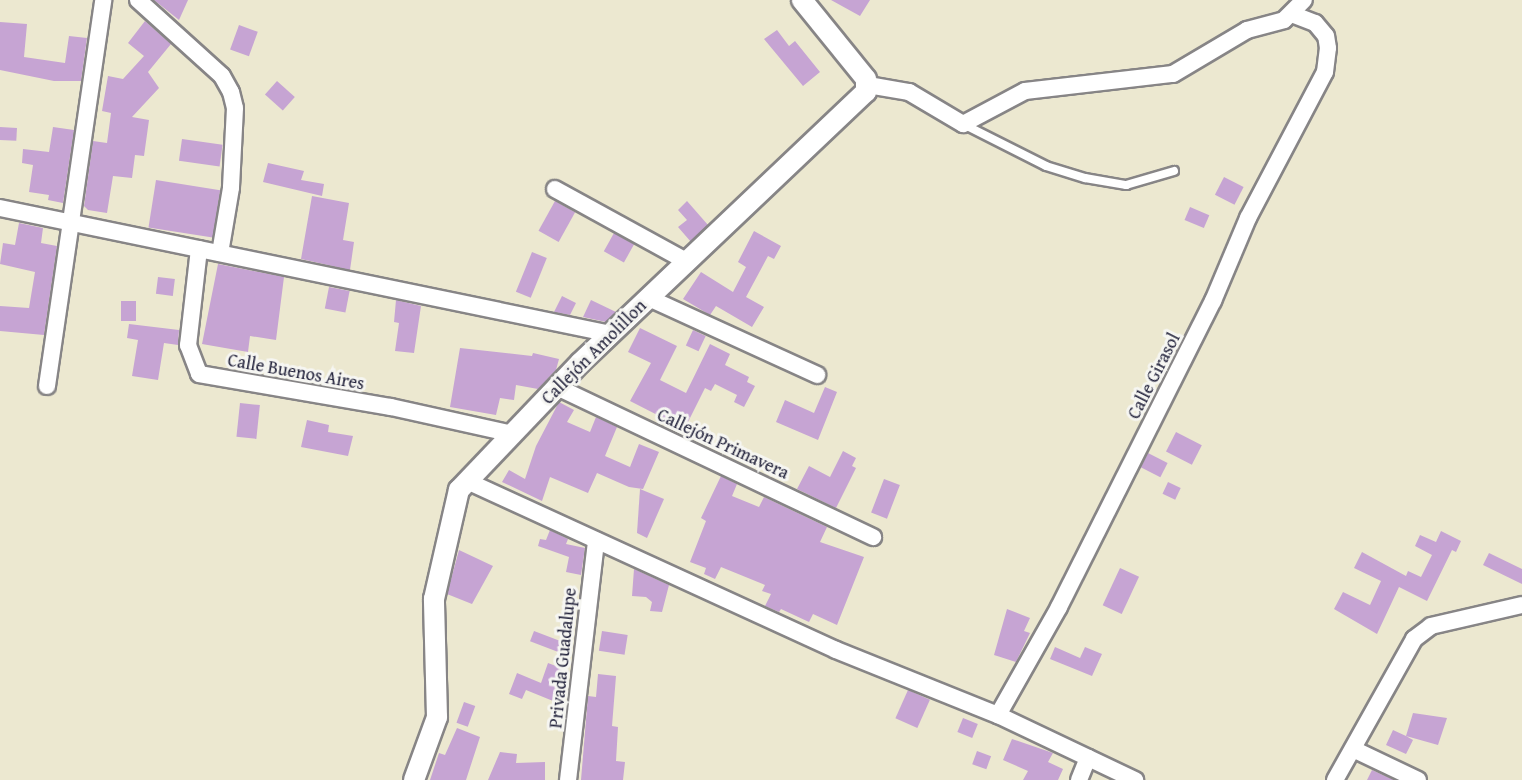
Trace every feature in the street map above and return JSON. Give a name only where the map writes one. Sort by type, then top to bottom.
[{"type":"street","points":[[47,386],[103,0]]},
{"type":"street","points":[[138,0],[222,76],[231,92],[235,108],[231,188],[220,253]]},
{"type":"street","points":[[802,0],[868,85],[909,92],[963,124],[1025,91],[1173,74],[1247,30],[1284,20],[1304,0]]},
{"type":"street","name":"Calle Girasol","points":[[998,715],[1054,617],[1214,301],[1248,218],[1325,72],[1328,48],[1326,36],[1315,23],[1292,14]]},
{"type":"street","name":"Callejón Amolillon","points":[[414,780],[437,717],[434,599],[454,504],[467,481],[557,387],[686,261],[866,92],[868,85]]},
{"type":"street","points":[[555,189],[686,261]]},
{"type":"street","points":[[0,208],[611,334]]},
{"type":"street","name":"Calle Buenos Aires","points":[[199,249],[188,345],[199,374],[391,407],[513,434]]},
{"type":"street","points":[[649,298],[817,375]]},
{"type":"street","name":"Callejón Primavera","points":[[557,387],[873,537]]},
{"type":"street","points":[[467,481],[546,515],[596,541],[836,650],[998,715],[1135,780]]},
{"type":"street","name":"Privada Guadalupe","points":[[568,780],[596,541]]},
{"type":"street","points":[[1335,780],[1414,639],[1431,626],[1522,605]]},
{"type":"street","points":[[1353,749],[1418,780]]},
{"type":"street","points":[[1079,780],[1088,758]]},
{"type":"lane","points":[[963,124],[1046,166],[1085,178],[1126,185],[1174,171]]},
{"type":"building","points":[[154,0],[188,0],[179,20]]},
{"type":"building","points":[[831,0],[870,0],[860,16]]},
{"type":"building","points":[[145,21],[171,44],[148,72],[159,88],[132,117],[149,120],[144,156],[135,155],[132,178],[113,176],[107,213],[88,210],[84,206],[93,141],[107,143],[111,113],[102,111],[108,76],[123,79],[144,56],[128,43]]},
{"type":"building","points":[[0,22],[27,24],[24,57],[65,63],[69,36],[87,38],[81,81],[54,81],[0,70]]},
{"type":"building","points":[[239,25],[258,32],[249,56],[230,49]]},
{"type":"building","points":[[777,30],[789,46],[795,41],[820,72],[803,86],[764,39]]},
{"type":"building","points":[[277,81],[295,97],[283,110],[265,94]]},
{"type":"building","points":[[0,127],[17,128],[16,141],[0,140]]},
{"type":"building","points":[[53,127],[74,130],[63,203],[48,200],[49,195],[29,192],[33,165],[22,163],[23,149],[49,152]]},
{"type":"building","points":[[182,139],[223,145],[220,166],[179,161]]},
{"type":"building","points":[[268,163],[304,171],[301,180],[324,184],[322,196],[263,182]]},
{"type":"building","points":[[1224,177],[1244,187],[1235,205],[1215,195]]},
{"type":"building","points":[[156,180],[220,190],[213,238],[148,227]]},
{"type":"building","points":[[312,196],[349,203],[343,240],[354,242],[350,270],[301,259]]},
{"type":"building","points":[[555,201],[575,212],[559,242],[539,231]]},
{"type":"building","points":[[687,201],[708,225],[691,242],[678,227],[687,220],[678,210]]},
{"type":"building","points":[[1190,207],[1209,215],[1204,228],[1185,220]]},
{"type":"building","points":[[19,223],[43,228],[41,243],[57,246],[44,335],[0,331],[0,306],[29,308],[35,272],[0,264],[3,243],[15,245]]},
{"type":"building","points":[[754,231],[781,246],[774,259],[768,256],[746,297],[764,307],[752,327],[716,306],[710,315],[683,299],[701,272],[733,292],[746,267],[738,262]]},
{"type":"building","points":[[614,233],[634,244],[624,263],[604,251]]},
{"type":"building","points":[[532,252],[547,258],[531,298],[516,292]]},
{"type":"building","points":[[218,264],[284,277],[276,340],[250,336],[248,352],[202,344]]},
{"type":"building","points":[[158,277],[175,279],[173,296],[156,294]]},
{"type":"building","points":[[329,287],[350,291],[345,313],[325,309]]},
{"type":"building","points":[[562,296],[576,303],[570,315],[554,312]]},
{"type":"building","points":[[396,300],[421,306],[414,353],[395,351],[399,323],[394,322]]},
{"type":"building","points":[[591,300],[616,312],[606,322],[583,317]]},
{"type":"building","points":[[121,301],[136,301],[136,321],[121,321]]},
{"type":"building","points":[[129,324],[179,330],[178,345],[164,343],[158,380],[132,376],[138,340],[127,338]]},
{"type":"building","points":[[640,328],[677,346],[660,380],[686,393],[710,344],[730,354],[725,365],[749,377],[747,382],[755,386],[744,407],[734,402],[737,395],[715,384],[711,391],[705,388],[686,426],[678,422],[677,425],[630,401],[651,363],[628,352]]},
{"type":"building","points":[[693,330],[706,336],[699,351],[686,345]]},
{"type":"building","points":[[460,348],[532,356],[533,353],[559,359],[556,370],[538,389],[516,385],[514,400],[500,398],[496,415],[450,407]]},
{"type":"building","points":[[825,387],[837,392],[818,440],[776,422],[785,400],[814,413]]},
{"type":"building","points":[[559,402],[574,410],[567,422],[590,432],[596,417],[617,427],[605,456],[630,467],[639,444],[659,452],[643,489],[629,487],[597,473],[588,493],[550,477],[542,501],[502,482],[509,470],[525,479],[536,446]]},
{"type":"building","points":[[240,403],[260,405],[256,439],[236,437]]},
{"type":"building","points":[[307,420],[329,425],[328,432],[353,436],[348,456],[301,447]]},
{"type":"building","points":[[1176,432],[1202,445],[1192,465],[1166,452]]},
{"type":"building","points":[[843,451],[856,458],[852,466],[856,468],[836,508],[797,489],[809,466],[830,477]]},
{"type":"building","points":[[1148,453],[1168,463],[1160,477],[1141,467]]},
{"type":"building","points":[[721,476],[737,484],[732,496],[759,507],[764,497],[827,527],[820,542],[864,557],[837,625],[813,614],[809,622],[781,609],[779,612],[765,606],[771,594],[762,591],[765,585],[721,567],[715,579],[704,574],[706,568],[690,562],[706,521],[701,518]]},
{"type":"building","points":[[884,479],[900,485],[887,519],[871,513]]},
{"type":"building","points":[[1168,482],[1181,488],[1175,500],[1163,494]]},
{"type":"building","points":[[640,489],[664,499],[647,538],[637,533]]},
{"type":"building","points":[[550,530],[568,539],[566,544],[585,548],[581,575],[566,572],[569,557],[538,546],[540,539],[546,540]]},
{"type":"building","points":[[1441,531],[1461,541],[1456,552],[1452,550],[1427,601],[1399,587],[1377,634],[1334,609],[1343,592],[1370,605],[1381,581],[1354,568],[1362,552],[1406,576],[1408,571],[1421,577],[1432,555],[1415,546],[1420,535],[1436,542]]},
{"type":"building","points":[[459,550],[493,566],[472,604],[447,594]]},
{"type":"building","points":[[1489,553],[1522,569],[1522,584],[1483,565]]},
{"type":"building","points":[[1120,568],[1139,577],[1122,614],[1103,605]]},
{"type":"building","points":[[634,569],[669,585],[662,612],[650,611],[652,602],[646,597],[632,596]]},
{"type":"building","points":[[1007,609],[1030,618],[1024,631],[1030,633],[1016,662],[994,655]]},
{"type":"building","points":[[534,631],[565,643],[561,653],[530,641]]},
{"type":"building","points":[[602,631],[628,635],[625,655],[599,651]]},
{"type":"building","points":[[1055,647],[1080,658],[1085,647],[1102,654],[1092,676],[1050,659]]},
{"type":"building","points":[[548,663],[569,671],[558,703],[526,690],[522,699],[509,694],[517,673],[541,683]]},
{"type":"building","points":[[598,674],[616,676],[612,726],[618,727],[616,761],[625,762],[623,780],[581,780],[588,696],[596,697]]},
{"type":"building","points":[[908,690],[930,700],[917,728],[895,718]]},
{"type":"building","points":[[464,702],[475,706],[468,727],[456,723]]},
{"type":"building","points":[[1413,713],[1447,718],[1438,745],[1406,736]]},
{"type":"building","points":[[963,718],[978,724],[972,738],[957,732]]},
{"type":"building","points":[[457,728],[480,737],[466,780],[430,780],[439,753],[445,755]]},
{"type":"building","points":[[1393,730],[1413,740],[1406,754],[1386,745]]},
{"type":"building","points":[[1012,739],[1053,753],[1048,762],[1063,769],[1058,780],[1023,780],[1028,771],[1003,760]]},
{"type":"building","points":[[977,751],[991,756],[986,769],[972,764]]},
{"type":"building","points":[[500,752],[517,754],[516,763],[545,762],[545,780],[488,780]]},
{"type":"building","points":[[1372,770],[1394,780],[1367,780]]}]
